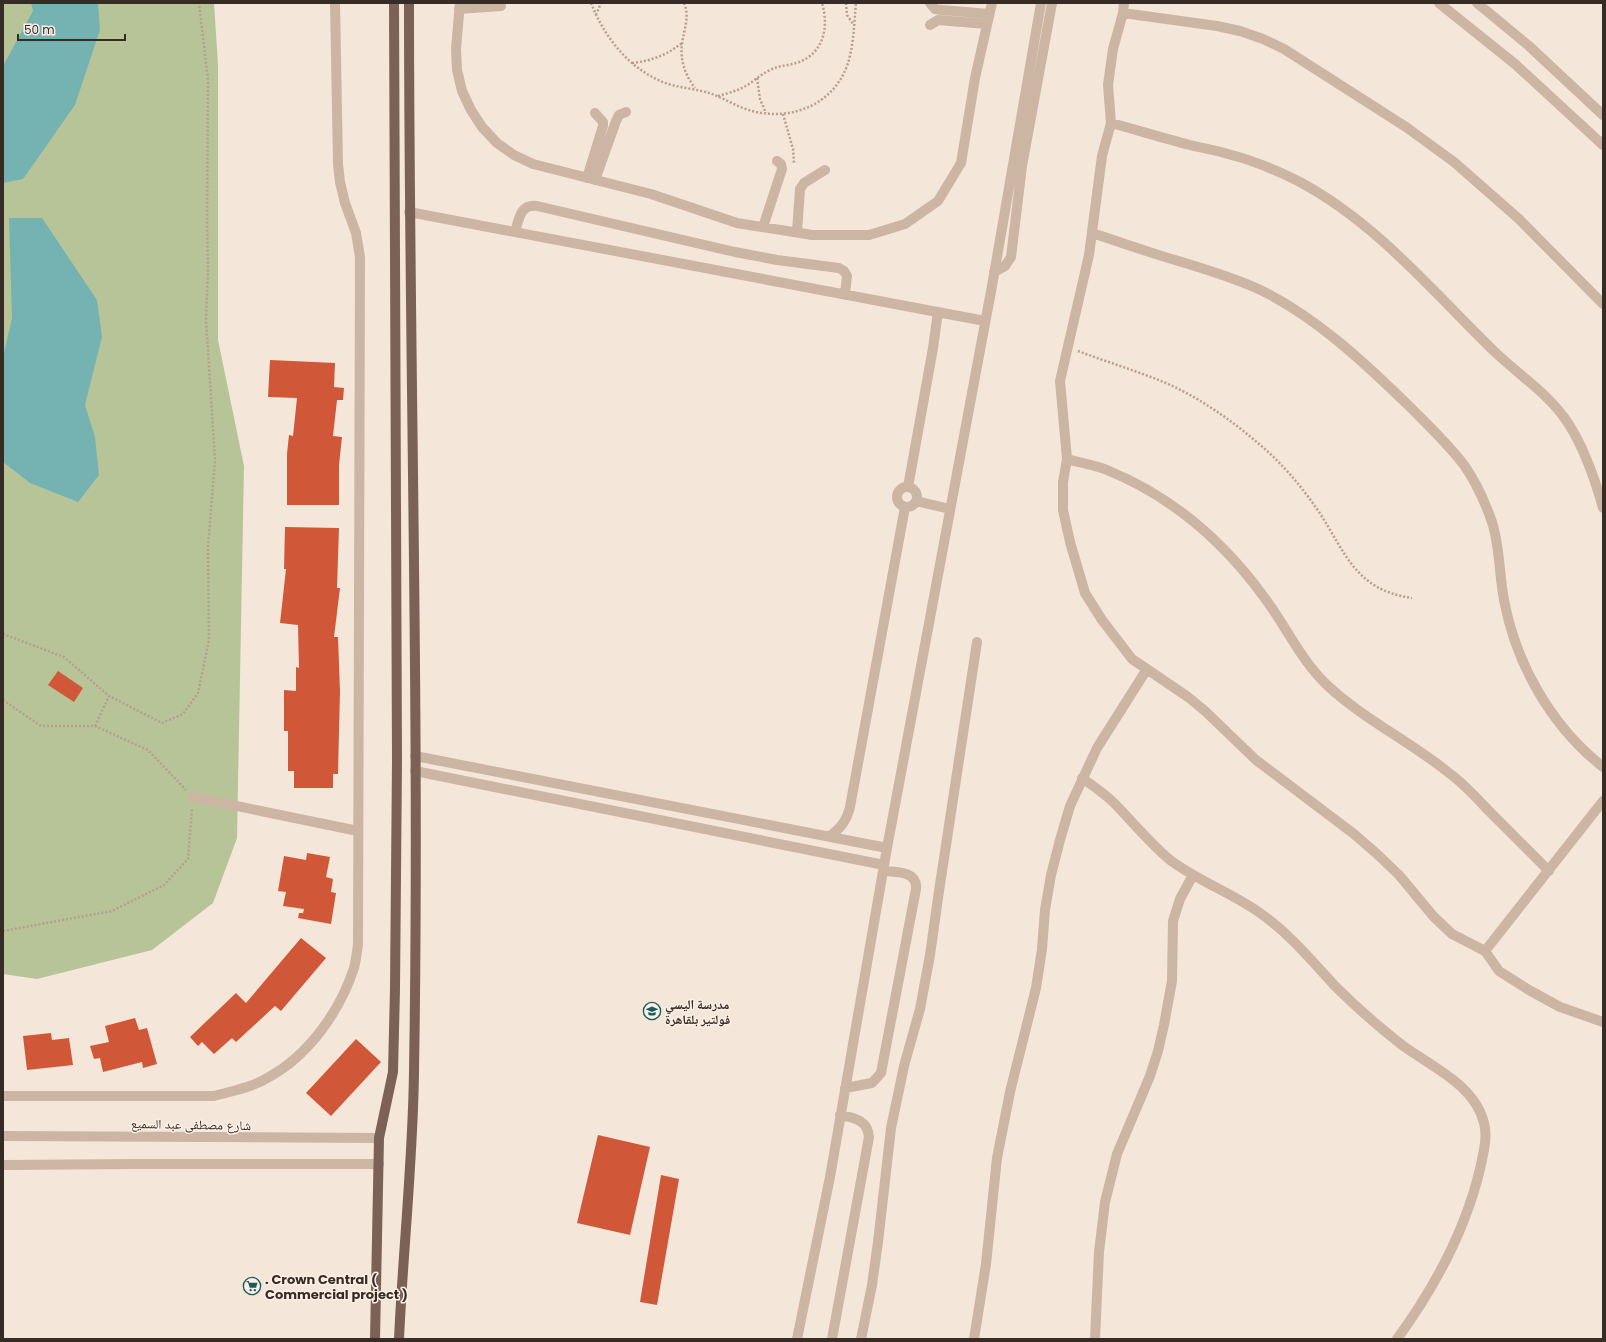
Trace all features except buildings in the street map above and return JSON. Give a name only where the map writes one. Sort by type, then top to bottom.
[{"type":"main road","points":[[375,1339],[379,1138],[393,1072],[395,989],[397,753],[394,3]]},
{"type":"main road","points":[[399,1339],[414,1074],[415,756],[409,212],[409,3]]},
{"type":"street","points":[[3,1096],[214,1096],[241,1089],[269,1077],[293,1060],[312,1040],[332,1014],[346,988],[354,967],[358,944],[360,257],[356,233],[345,203],[340,182],[338,164],[335,3]]},
{"type":"street","points":[[930,3],[936,9],[989,14]]},
{"type":"street","points":[[501,6],[459,6],[456,49],[457,70],[465,97],[482,127],[497,143],[514,155],[533,164],[651,194],[737,223],[812,234],[869,235],[905,224],[938,201],[961,163],[975,78],[992,3]]},
{"type":"street","points":[[797,1339],[830,1177],[887,848],[992,286],[1041,3]]},
{"type":"street","points":[[994,272],[1005,266],[1010,257],[1022,166],[1052,3]]},
{"type":"street","points":[[1439,3],[1515,64],[1603,145]]},
{"type":"street","points":[[1477,3],[1529,46],[1603,115]]},
{"type":"street","points":[[1603,304],[1519,219],[1454,162],[1406,127],[1304,61],[1284,49],[1240,31],[1124,8],[1113,49],[1108,85],[1110,123],[1102,156],[1092,233],[1060,381],[1067,458],[1063,510],[1070,542],[1085,593],[1121,646],[1132,659],[1188,697],[1205,711],[1256,760],[1354,834],[1399,875],[1434,917],[1452,934],[1485,951],[1499,971],[1529,990],[1560,1007],[1603,1022]]},
{"type":"street","points":[[930,25],[938,20],[987,24]]},
{"type":"street","points":[[591,179],[619,115],[626,112]]},
{"type":"street","points":[[591,179],[603,126],[603,122],[595,113]]},
{"type":"street","points":[[1110,123],[1228,154],[1264,166],[1298,182],[1330,200],[1365,226],[1403,260],[1496,354],[1544,394],[1557,408],[1577,441],[1599,492],[1603,508]]},
{"type":"street","points":[[763,227],[782,169],[781,164],[777,161]]},
{"type":"street","points":[[797,232],[800,189],[804,183],[825,170]]},
{"type":"street","points":[[515,232],[522,210],[529,206],[537,206],[735,252],[776,260],[839,268],[848,276],[845,294]]},
{"type":"street","points":[[409,212],[985,321]]},
{"type":"street","points":[[1092,233],[1216,272],[1256,288],[1294,309],[1359,359],[1388,385],[1450,447],[1465,466],[1478,487],[1486,505],[1497,542],[1504,599],[1513,637],[1537,691],[1572,737],[1603,766]]},
{"type":"street","points":[[908,487],[938,312]]},
{"type":"street","points":[[1067,458],[1106,469],[1145,488],[1175,507],[1205,531],[1247,574],[1265,598],[1303,656],[1328,686],[1349,703],[1454,776],[1548,870]]},
{"type":"street","points":[[908,487],[917,494],[916,501],[912,505],[905,507],[898,503],[896,495],[901,488],[908,487]]},
{"type":"street","points":[[916,501],[950,509]]},
{"type":"street","points":[[830,836],[844,824],[850,807],[905,507]]},
{"type":"street","points":[[861,1339],[872,1285],[891,1128],[902,1074],[920,1009],[930,955],[977,642]]},
{"type":"street","points":[[974,1339],[981,1301],[997,1158],[1010,1092],[1036,988],[1042,949],[1045,910],[1052,875],[1070,806],[1082,778],[1097,748],[1147,669]]},
{"type":"street","points":[[415,756],[887,848]]},
{"type":"street","points":[[415,771],[884,868],[911,876],[916,881],[916,889],[881,1073],[872,1082],[845,1088]]},
{"type":"street","points":[[1082,778],[1101,791],[1151,843],[1171,860],[1193,875],[1239,899],[1282,930],[1303,948],[1336,986],[1362,1011],[1402,1044],[1466,1090],[1475,1100],[1481,1112],[1485,1126],[1486,1139],[1476,1185],[1466,1217],[1437,1278],[1397,1339]]},
{"type":"street","points":[[193,797],[358,831]]},
{"type":"street","points":[[1485,951],[1603,801]]},
{"type":"street","points":[[1095,1339],[1099,1252],[1105,1202],[1117,1154],[1150,1076],[1158,1051],[1172,981],[1171,932],[1173,921],[1180,899],[1193,875]]},
{"type":"street","points":[[832,1339],[869,1137],[867,1127],[864,1124],[856,1118],[840,1114]]},
{"type":"street","name":"شارع مصطفى عبد السميع","points":[[3,1136],[379,1138]]},
{"type":"street","points":[[3,1165],[379,1164]]},
{"type":"path","points":[[3,634],[64,657],[109,696],[162,723],[183,714],[198,693],[209,640],[208,547],[215,460],[206,320],[208,270],[208,80],[199,3]]},
{"type":"path","points":[[591,3],[612,43],[632,63],[644,72],[667,83],[718,96],[750,110],[783,114],[793,113],[811,106],[828,94],[842,76],[847,66],[856,3]]},
{"type":"path","points":[[596,15],[601,3]]},
{"type":"path","points":[[684,3],[687,16],[687,25],[682,43],[682,60],[685,71],[695,89]]},
{"type":"path","points":[[718,96],[742,88],[777,67],[802,61],[816,49],[820,43],[825,27],[826,19],[822,3]]},
{"type":"path","points":[[846,3],[847,15],[853,25]]},
{"type":"path","points":[[632,63],[654,59],[674,50],[682,43]]},
{"type":"path","points":[[757,78],[760,99],[766,113]]},
{"type":"path","points":[[1068,348],[1166,384],[1188,394],[1236,424],[1261,445],[1298,484],[1318,511],[1347,560],[1357,572],[1381,590],[1391,594],[1412,598]]},
{"type":"path","points":[[94,726],[109,696]]},
{"type":"path","points":[[3,700],[41,726],[94,726],[148,750],[193,797],[188,859],[164,885],[112,912],[3,931]]},
{"type":"green space","points":[[3,3],[214,3],[218,65],[218,340],[244,466],[237,838],[213,903],[152,950],[37,979],[3,974]]},
{"type":"water","points":[[31,3],[98,3],[100,30],[75,105],[23,179],[3,183],[3,66],[33,11]]},
{"type":"water","points":[[9,218],[42,218],[97,300],[102,337],[85,405],[95,437],[99,475],[78,502],[30,483],[3,462],[3,357],[12,318]]},
{"type":"place","name":"مدرسة اليسي فولتير بلقاهرة","points":[[652,1011]]},
{"type":"place","name":". Crown Central ( Commercial project )","points":[[252,1286]]}]
